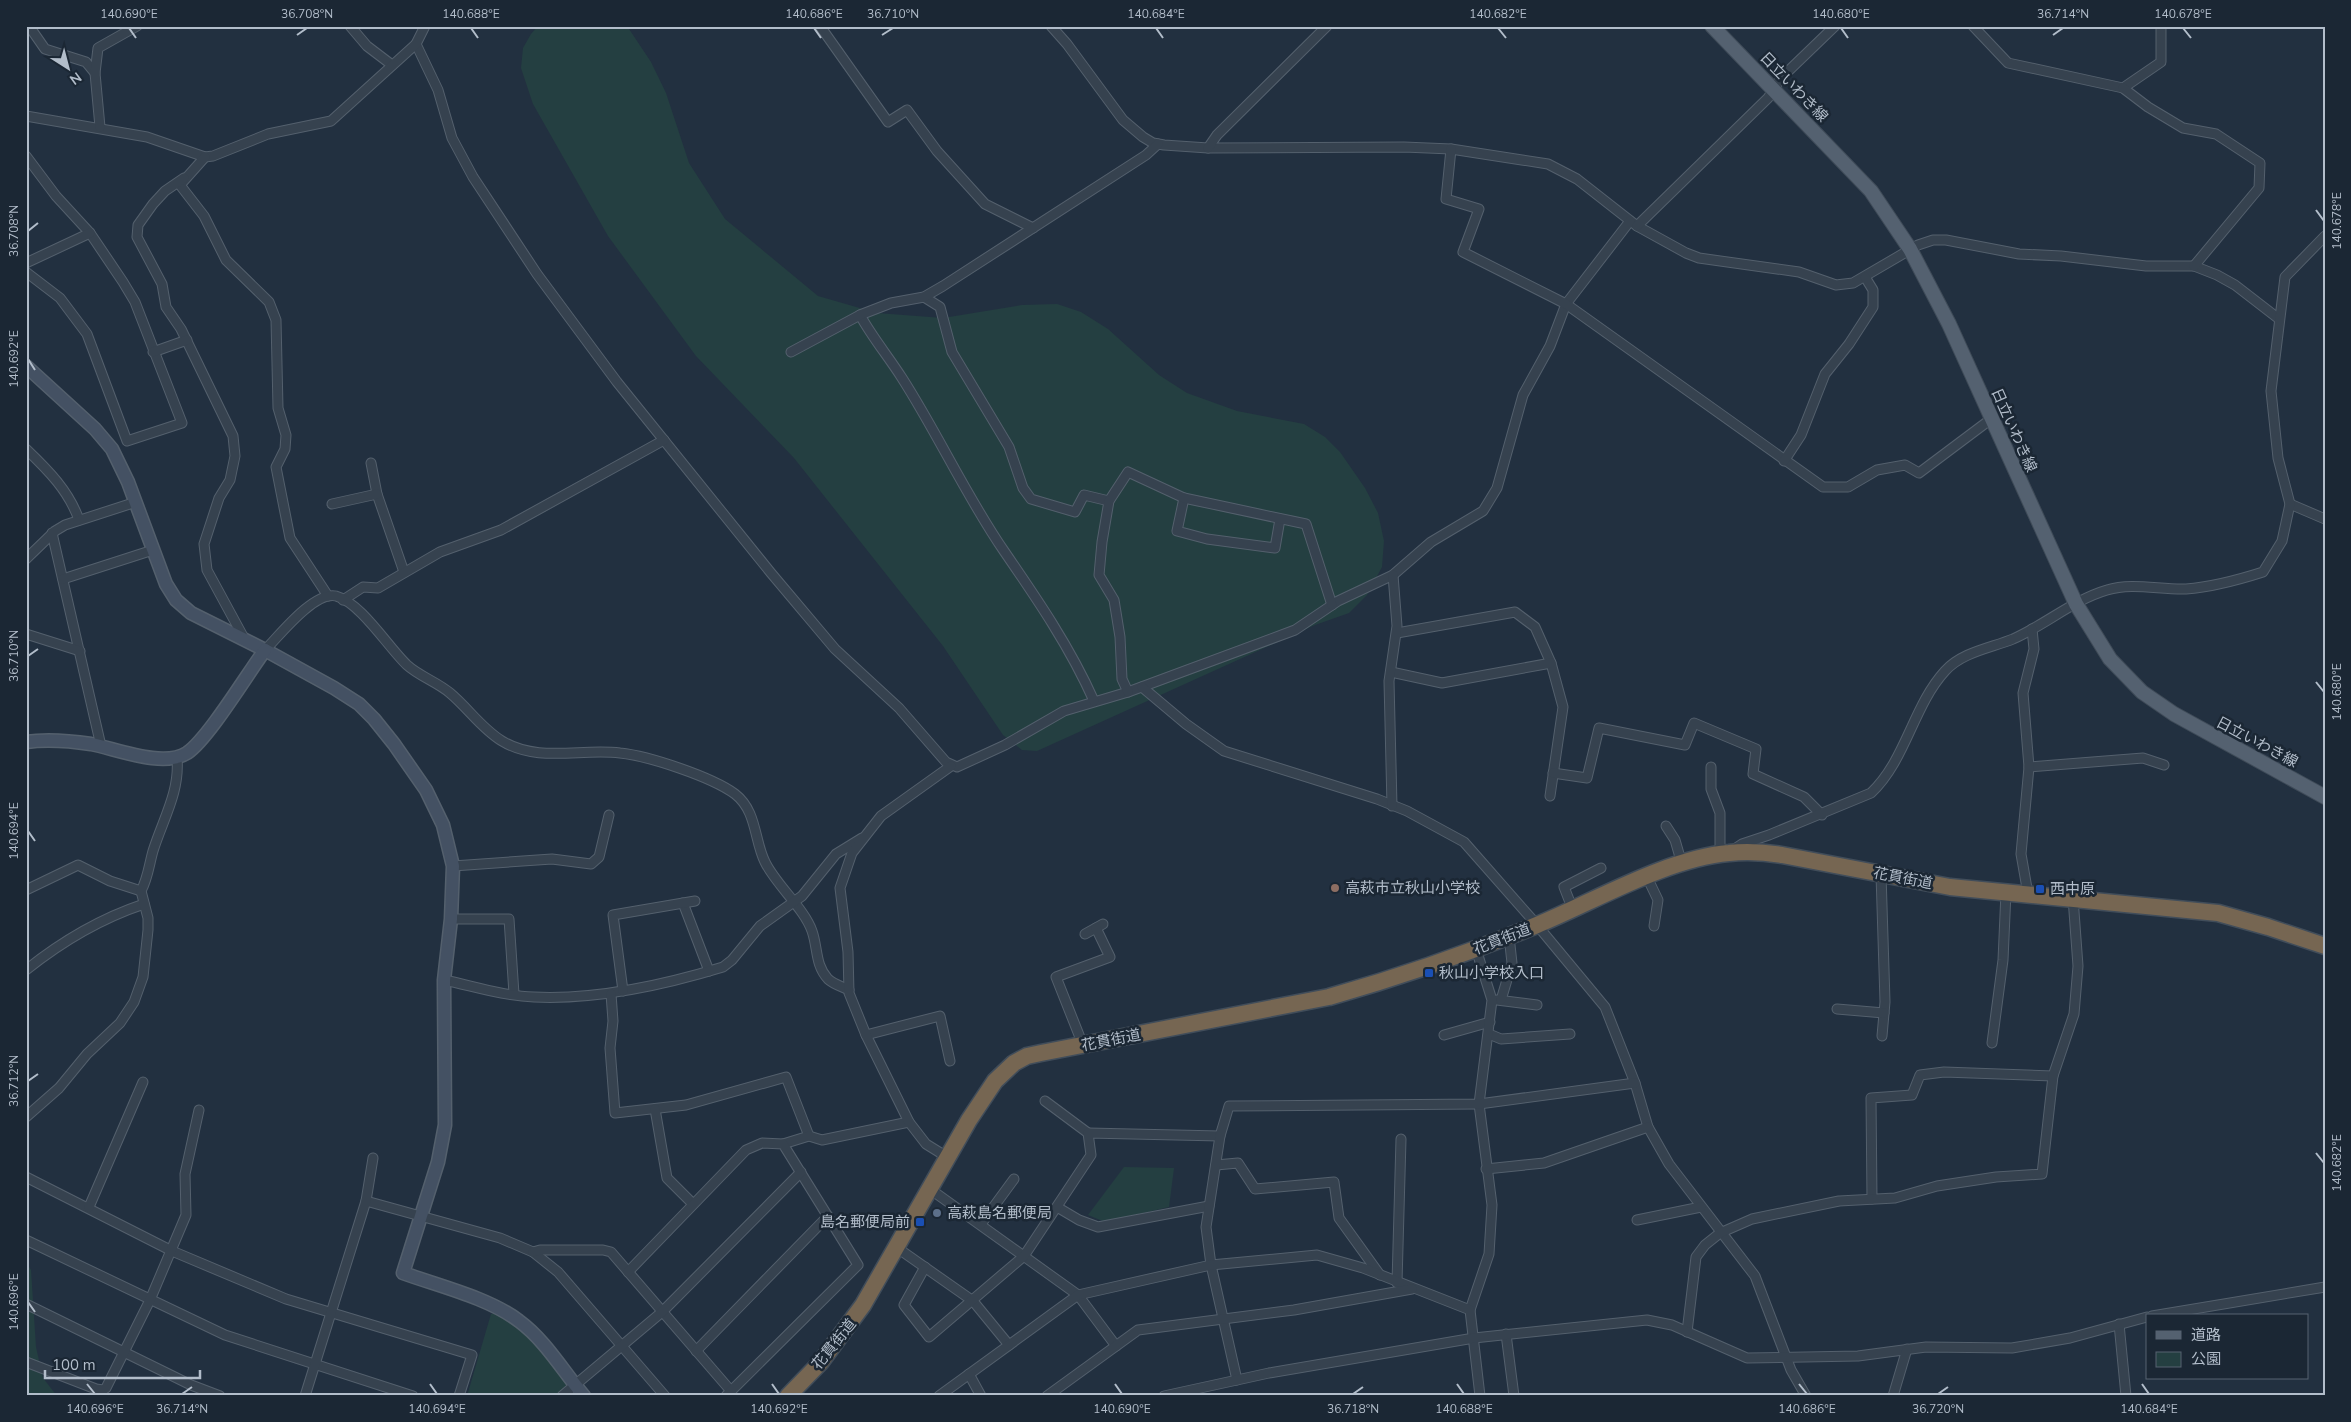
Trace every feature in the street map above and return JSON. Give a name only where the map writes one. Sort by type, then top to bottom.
[{"type":"highway","name":"花貫街道","points":[[788,1396],[820,1363],[847,1329],[947,1157],[985,1096],[1014,1063],[1027,1056],[1329,997],[1424,968],[1476,949],[1682,864],[1724,853],[1759,852],[1950,887],[2218,913],[2253,922],[2325,946]]},
{"type":"main road","name":"日立いわき線","points":[[1712,26],[1871,191],[1910,249],[1949,324],[2076,604],[2110,659],[2142,692],[2197,728],[2325,797]]},
{"type":"street","points":[[29,26],[44,49],[86,62],[95,74]]},
{"type":"street","points":[[100,127],[95,74],[98,48],[137,26]]},
{"type":"street","points":[[350,26],[366,46],[392,65]]},
{"type":"street","points":[[26,116],[100,127],[148,137],[205,156],[231,150],[268,134],[331,121],[416,44],[425,26]]},
{"type":"street","points":[[820,26],[888,122],[907,110],[937,150],[985,204],[1033,228]]},
{"type":"street","points":[[1051,26],[1067,44],[1122,120],[1138,133],[1158,144],[1208,148],[1404,147],[1451,149],[1548,164],[1577,179],[1634,223],[1672,247],[1699,258],[1799,272],[1836,284],[1853,283],[1910,249],[1928,241],[1946,240],[2019,254],[2062,256],[2146,266],[2194,266],[2217,275],[2235,285],[2279,319]]},
{"type":"street","points":[[1208,148],[1217,135],[1327,26]]},
{"type":"street","points":[[947,1157],[926,1144],[909,1122],[866,1035],[849,990],[848,952],[840,888],[847,864],[862,838],[880,816],[895,803],[951,766],[965,765],[1055,716],[1094,701],[1142,687],[1295,630],[1332,605],[1393,575],[1431,542],[1483,511],[1497,488],[1523,395],[1550,346],[1566,304],[1634,223],[1768,98],[1781,78],[1835,26]]},
{"type":"street","points":[[1973,26],[2008,64],[2123,88],[2148,107],[2183,128],[2216,134],[2260,163],[2259,188],[2194,266]]},
{"type":"street","points":[[2123,88],[2161,62],[2162,26]]},
{"type":"street","points":[[416,44],[438,90],[452,138],[473,178],[537,274],[664,440],[835,649],[899,708],[951,766]]},
{"type":"street","points":[[791,352],[860,314],[891,303],[924,297],[968,271],[1146,154],[1158,144]]},
{"type":"street","points":[[1451,149],[1446,198],[1478,208],[1463,252],[1566,304],[1823,487],[1848,487],[1877,470],[1905,465],[1919,473],[1991,419]]},
{"type":"street","points":[[26,156],[56,196],[90,233],[134,302],[182,423],[127,441],[87,334],[60,298],[26,272]]},
{"type":"street","points":[[205,156],[184,178],[165,191],[153,204],[138,225],[137,237],[162,284],[166,307],[187,340],[232,436],[236,456],[230,480],[219,498],[204,544],[207,570],[246,642]]},
{"type":"street","points":[[184,178],[180,186],[204,216],[226,260],[269,302],[276,320],[278,408],[286,435],[285,449],[276,467],[290,538],[328,596],[344,600],[359,612],[408,666],[450,693],[501,741],[512,746],[549,753],[620,753],[686,772],[714,783],[736,795],[753,822],[765,864],[812,930],[817,960],[829,980],[849,990]]},
{"type":"street","points":[[26,263],[90,233]]},
{"type":"street","points":[[1710,768],[1711,790],[1720,813],[1724,853],[1742,844],[1861,799],[1880,785],[1934,687],[1945,670],[1961,658],[2015,638],[2076,604],[2108,590],[2122,587],[2186,589],[2236,581],[2263,572],[2282,541],[2290,504],[2278,458],[2272,391],[2285,277],[2325,236]]},
{"type":"street","points":[[1784,461],[1801,435],[1825,374],[1849,344],[1873,307],[1873,290],[1865,277]]},
{"type":"street","points":[[924,297],[940,307],[952,352],[1009,447],[1023,488],[1031,499],[1075,512],[1084,495],[1109,501]]},
{"type":"street","points":[[860,314],[871,334],[902,378],[935,438],[1004,551],[1050,619],[1083,676],[1094,701]]},
{"type":"street","points":[[153,352],[187,340]]},
{"type":"street","points":[[26,366],[106,441],[122,468],[166,584],[182,606],[191,614],[265,650],[334,688],[358,704],[374,719],[394,744],[436,809],[449,843],[453,866],[451,919],[444,980],[445,1125],[438,1162],[403,1273],[490,1304],[519,1320],[584,1396]]},
{"type":"street","points":[[344,600],[363,587],[378,588],[440,552],[501,530],[664,440]]},
{"type":"street","points":[[26,449],[56,478],[74,505],[80,520]]},
{"type":"street","points":[[371,463],[378,494],[404,572]]},
{"type":"street","points":[[1128,692],[1122,679],[1120,637],[1114,600],[1099,575],[1109,501],[1128,472],[1184,498],[1306,524],[1332,605]]},
{"type":"street","points":[[332,504],[378,494]]},
{"type":"street","points":[[1184,498],[1177,531],[1207,539],[1275,548],[1280,519]]},
{"type":"street","points":[[27,556],[52,533],[80,520],[136,502]]},
{"type":"street","points":[[2290,504],[2325,519]]},
{"type":"street","points":[[52,533],[101,746]]},
{"type":"street","points":[[63,580],[153,550]]},
{"type":"street","points":[[1392,806],[1391,672],[1397,633],[1393,575]]},
{"type":"street","points":[[26,742],[57,741],[101,746],[145,757],[176,758],[187,753],[201,740],[265,650],[300,614],[328,596]]},
{"type":"street","points":[[1397,633],[1515,612],[1535,627],[1551,663],[1563,707],[1550,796]]},
{"type":"street","points":[[2028,894],[2021,854],[2029,768],[2023,693],[2034,649],[2032,629]]},
{"type":"street","points":[[26,634],[80,650]]},
{"type":"street","points":[[1391,672],[1442,683],[1551,663]]},
{"type":"street","points":[[1142,687],[1186,724],[1224,751],[1392,806],[1464,842],[1605,1006],[1636,1083],[1648,1127],[1669,1164],[1720,1233],[1755,1276],[1785,1356],[1806,1396]]},
{"type":"street","points":[[1553,773],[1587,778],[1599,728],[1685,745],[1694,724],[1756,749],[1753,774],[1804,797],[1822,814]]},
{"type":"street","points":[[28,1112],[59,1088],[87,1054],[124,1018],[134,1002],[143,977],[148,930],[141,891],[148,877],[153,852],[175,792],[176,758]]},
{"type":"street","points":[[2029,768],[2142,758],[2164,765]]},
{"type":"street","points":[[453,866],[552,859],[591,864],[599,857],[610,815]]},
{"type":"street","points":[[1666,826],[1676,840],[1682,864]]},
{"type":"street","points":[[444,980],[540,998],[611,994],[709,971],[728,964],[760,926],[802,896],[836,854],[862,838]]},
{"type":"street","points":[[26,890],[78,865],[110,881],[141,891]]},
{"type":"street","points":[[1573,910],[1564,887],[1601,868]]},
{"type":"street","points":[[1881,874],[1884,1013],[1882,1036]]},
{"type":"street","points":[[1647,877],[1658,900],[1654,926]]},
{"type":"street","points":[[1992,1043],[2003,960],[2006,892]]},
{"type":"street","points":[[1686,1332],[1696,1257],[1705,1245],[1720,1233],[1752,1219],[1839,1201],[1895,1198],[1937,1186],[1996,1177],[2042,1174],[2053,1076],[2074,1014],[2078,966],[2073,898]]},
{"type":"street","points":[[623,991],[613,915],[695,901]]},
{"type":"street","points":[[683,903],[709,971]]},
{"type":"street","points":[[26,970],[62,944],[117,913],[144,904]]},
{"type":"street","points":[[451,919],[509,919],[514,994]]},
{"type":"street","points":[[1083,1045],[1056,977],[1110,957],[1099,926],[1085,934]]},
{"type":"street","points":[[1480,1396],[1470,1310],[1489,1254],[1492,1205],[1479,1104],[1490,1022],[1512,963],[1509,936]]},
{"type":"street","points":[[1476,949],[1497,1000]]},
{"type":"street","points":[[611,994],[613,1021],[610,1048],[615,1113],[686,1105],[786,1077],[809,1136]]},
{"type":"street","points":[[1497,1000],[1537,1005]]},
{"type":"street","points":[[1837,1009],[1884,1013]]},
{"type":"street","points":[[866,1035],[940,1016],[950,1061]]},
{"type":"street","points":[[1444,1036],[1490,1022]]},
{"type":"street","points":[[1489,1034],[1501,1039],[1570,1034]]},
{"type":"street","points":[[1872,1199],[1871,1098],[1912,1095],[1920,1075],[1944,1072],[2053,1076]]},
{"type":"street","points":[[89,1207],[143,1082]]},
{"type":"street","points":[[1237,1380],[1211,1264],[1206,1226],[1220,1136],[1229,1106],[1479,1104],[1636,1083]]},
{"type":"street","points":[[1045,1101],[1088,1133],[1220,1136]]},
{"type":"street","points":[[655,1109],[667,1178],[693,1204]]},
{"type":"street","points":[[26,1362],[102,1390],[106,1388],[150,1300],[186,1215],[185,1174],[199,1110]]},
{"type":"street","points":[[628,1272],[749,1147],[762,1143],[783,1144],[809,1136],[822,1140],[909,1122]]},
{"type":"street","points":[[1486,1169],[1544,1163],[1648,1127]]},
{"type":"street","points":[[925,1267],[904,1305],[929,1337],[1024,1256],[1091,1155],[1088,1133]]},
{"type":"street","points":[[1397,1283],[1401,1138]]},
{"type":"street","points":[[533,1252],[540,1250],[603,1250],[611,1252],[696,1351],[728,1393],[858,1265],[783,1144]]},
{"type":"street","points":[[305,1396],[316,1366],[366,1201],[373,1158]]},
{"type":"street","points":[[1216,1165],[1238,1163],[1255,1189],[1334,1182],[1339,1218],[1380,1275]]},
{"type":"street","points":[[562,1396],[662,1312],[801,1172]]},
{"type":"street","points":[[26,1177],[89,1207],[172,1251],[286,1299],[472,1355],[459,1396]]},
{"type":"street","points":[[981,1224],[1014,1178]]},
{"type":"street","points":[[930,1189],[1078,1295],[1116,1346]]},
{"type":"street","points":[[366,1201],[500,1238],[533,1252],[558,1272],[665,1396]]},
{"type":"street","points":[[1057,1207],[1080,1220],[1098,1227],[1209,1206]]},
{"type":"street","points":[[1637,1220],[1702,1207]]},
{"type":"street","points":[[696,1351],[828,1216]]},
{"type":"street","points":[[26,1240],[225,1335],[413,1396]]},
{"type":"street","points":[[896,1246],[973,1301],[1010,1345]]},
{"type":"street","points":[[939,1396],[1078,1295],[1211,1264],[1317,1255],[1380,1275],[1470,1310]]},
{"type":"street","points":[[2164,1314],[2325,1287]]},
{"type":"street","points":[[1047,1396],[1138,1330],[1294,1310],[1412,1288]]},
{"type":"street","points":[[26,1304],[191,1385],[220,1396]]},
{"type":"street","points":[[1164,1396],[1237,1380],[1474,1338],[1647,1320],[1672,1325],[1747,1358],[1858,1356],[1926,1347],[2012,1348],[2070,1338],[2146,1317]]},
{"type":"street","points":[[2119,1324],[2126,1396]]},
{"type":"street","points":[[1506,1334],[1514,1396]]},
{"type":"street","points":[[1893,1396],[1908,1349]]},
{"type":"street","points":[[969,1374],[981,1396]]},
{"type":"green space","points":[[538,26],[627,26],[651,62],[666,93],[689,163],[725,219],[818,296],[877,313],[943,318],[1022,305],[1057,304],[1081,312],[1108,329],[1159,375],[1187,393],[1237,411],[1304,424],[1325,437],[1340,452],[1365,488],[1378,513],[1384,541],[1382,567],[1367,595],[1349,613],[1315,625],[1037,751],[1022,750],[1003,735],[943,646],[794,458],[696,356],[608,236],[533,104],[521,68],[523,48]]},
{"type":"green space","points":[[1124,1167],[1174,1168],[1169,1207],[1105,1222],[1088,1215]]},
{"type":"green space","points":[[26,1262],[31,1270],[36,1347],[43,1378],[57,1396],[26,1396]]},
{"type":"green space","points":[[505,1313],[575,1385],[562,1396],[467,1396],[491,1314]]},
{"type":"place","name":"高萩市立秋山小学校","points":[[1335,888]]},
{"type":"place","name":"西中原","points":[[2040,889]]},
{"type":"place","name":"秋山小学校入口","points":[[1429,973]]},
{"type":"place","name":"高萩島名郵便局","points":[[937,1213]]},
{"type":"place","name":"島名郵便局前","points":[[920,1222]]}]
